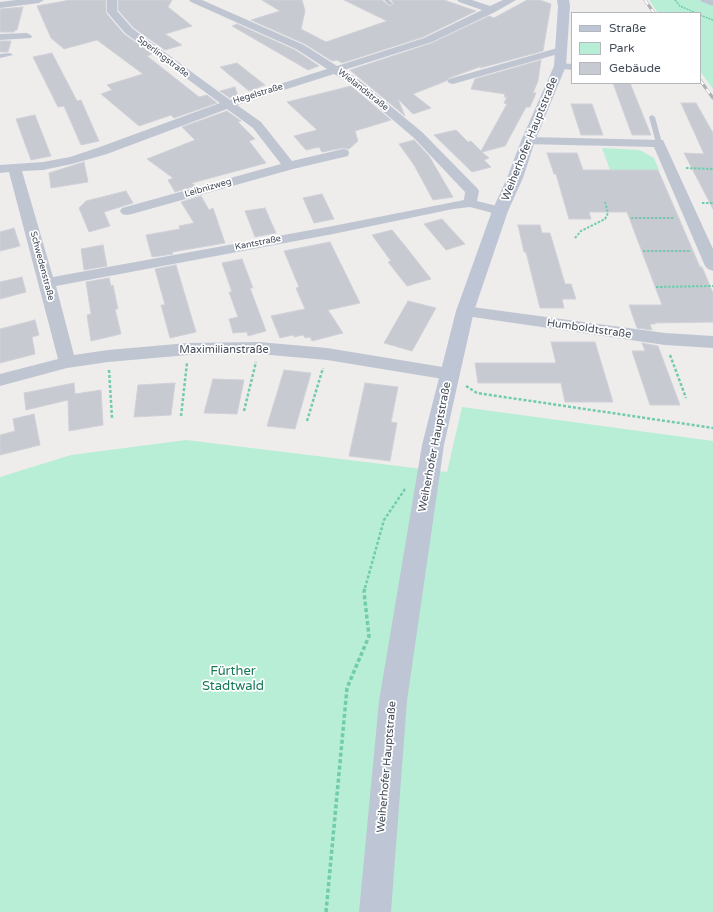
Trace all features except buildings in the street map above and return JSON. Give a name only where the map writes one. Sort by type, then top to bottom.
[{"type":"street","points":[[0,5],[39,0]]},
{"type":"street","name":"Sperlingstraße","points":[[112,0],[112,12],[128,30],[228,104]]},
{"type":"street","name":"Wielandstraße","points":[[194,0],[300,47],[355,82],[418,135],[472,191],[470,204]]},
{"type":"street","points":[[462,0],[491,10]]},
{"type":"street","name":"Hegelstraße","points":[[7,169],[65,162],[102,151],[228,104],[428,40],[511,0]]},
{"type":"street","name":"Weiherhofer Hauptstraße","points":[[375,912],[393,701],[434,445],[449,374],[465,311],[500,211],[516,178],[528,141],[565,61],[564,6],[562,0]]},
{"type":"street","points":[[705,0],[713,3]]},
{"type":"street","points":[[0,37],[28,36]]},
{"type":"street","points":[[453,81],[565,61]]},
{"type":"street","points":[[228,104],[257,125],[279,151],[289,166]]},
{"type":"street","points":[[528,141],[659,143],[713,266]]},
{"type":"street","name":"Leibnizweg","points":[[127,211],[289,166],[343,153]]},
{"type":"street","name":"Schwedenstraße","points":[[7,169],[47,283],[67,362]]},
{"type":"street","points":[[470,204],[500,211]]},
{"type":"street","name":"Kantstraße","points":[[47,283],[333,230],[453,205],[470,204]]},
{"type":"street","name":"Humboldtstraße","points":[[465,311],[664,340],[713,342]]},
{"type":"street","name":"Maximilianstraße","points":[[0,380],[67,362],[108,356],[188,349],[259,348],[327,354],[449,374]]},
{"type":"lane","points":[[386,0],[391,4]]},
{"type":"lane","points":[[0,56],[10,55]]},
{"type":"lane","points":[[652,118],[659,143]]},
{"type":"path","points":[[675,0],[680,6],[694,12]]},
{"type":"path","points":[[701,15],[713,20]]},
{"type":"path","points":[[670,168],[713,169]]},
{"type":"path","points":[[575,238],[581,231],[605,219],[608,213],[605,202]]},
{"type":"path","points":[[631,218],[692,218]]},
{"type":"path","points":[[643,251],[706,251]]},
{"type":"path","points":[[656,287],[713,286]]},
{"type":"path","points":[[664,340],[686,398]]},
{"type":"path","points":[[244,411],[259,348]]},
{"type":"path","points":[[180,416],[188,349]]},
{"type":"path","points":[[307,421],[327,354]]},
{"type":"path","points":[[108,356],[112,418]]},
{"type":"path","points":[[449,374],[476,393],[713,428]]},
{"type":"path","points":[[326,912],[347,688],[369,636],[364,592],[384,520],[409,483]]},
{"type":"green space","points":[[649,0],[713,0],[713,89],[701,72],[701,12],[657,12]]},
{"type":"green space","points":[[602,148],[640,150],[654,158],[659,170],[610,170]]},
{"type":"green space","name":"Fürther Stadtwald","points":[[462,407],[713,441],[713,912],[0,912],[0,477],[71,455],[186,440],[447,472]]},
{"type":"railway","points":[[645,0],[653,12]]},
{"type":"railway","points":[[701,81],[713,98]]}]
